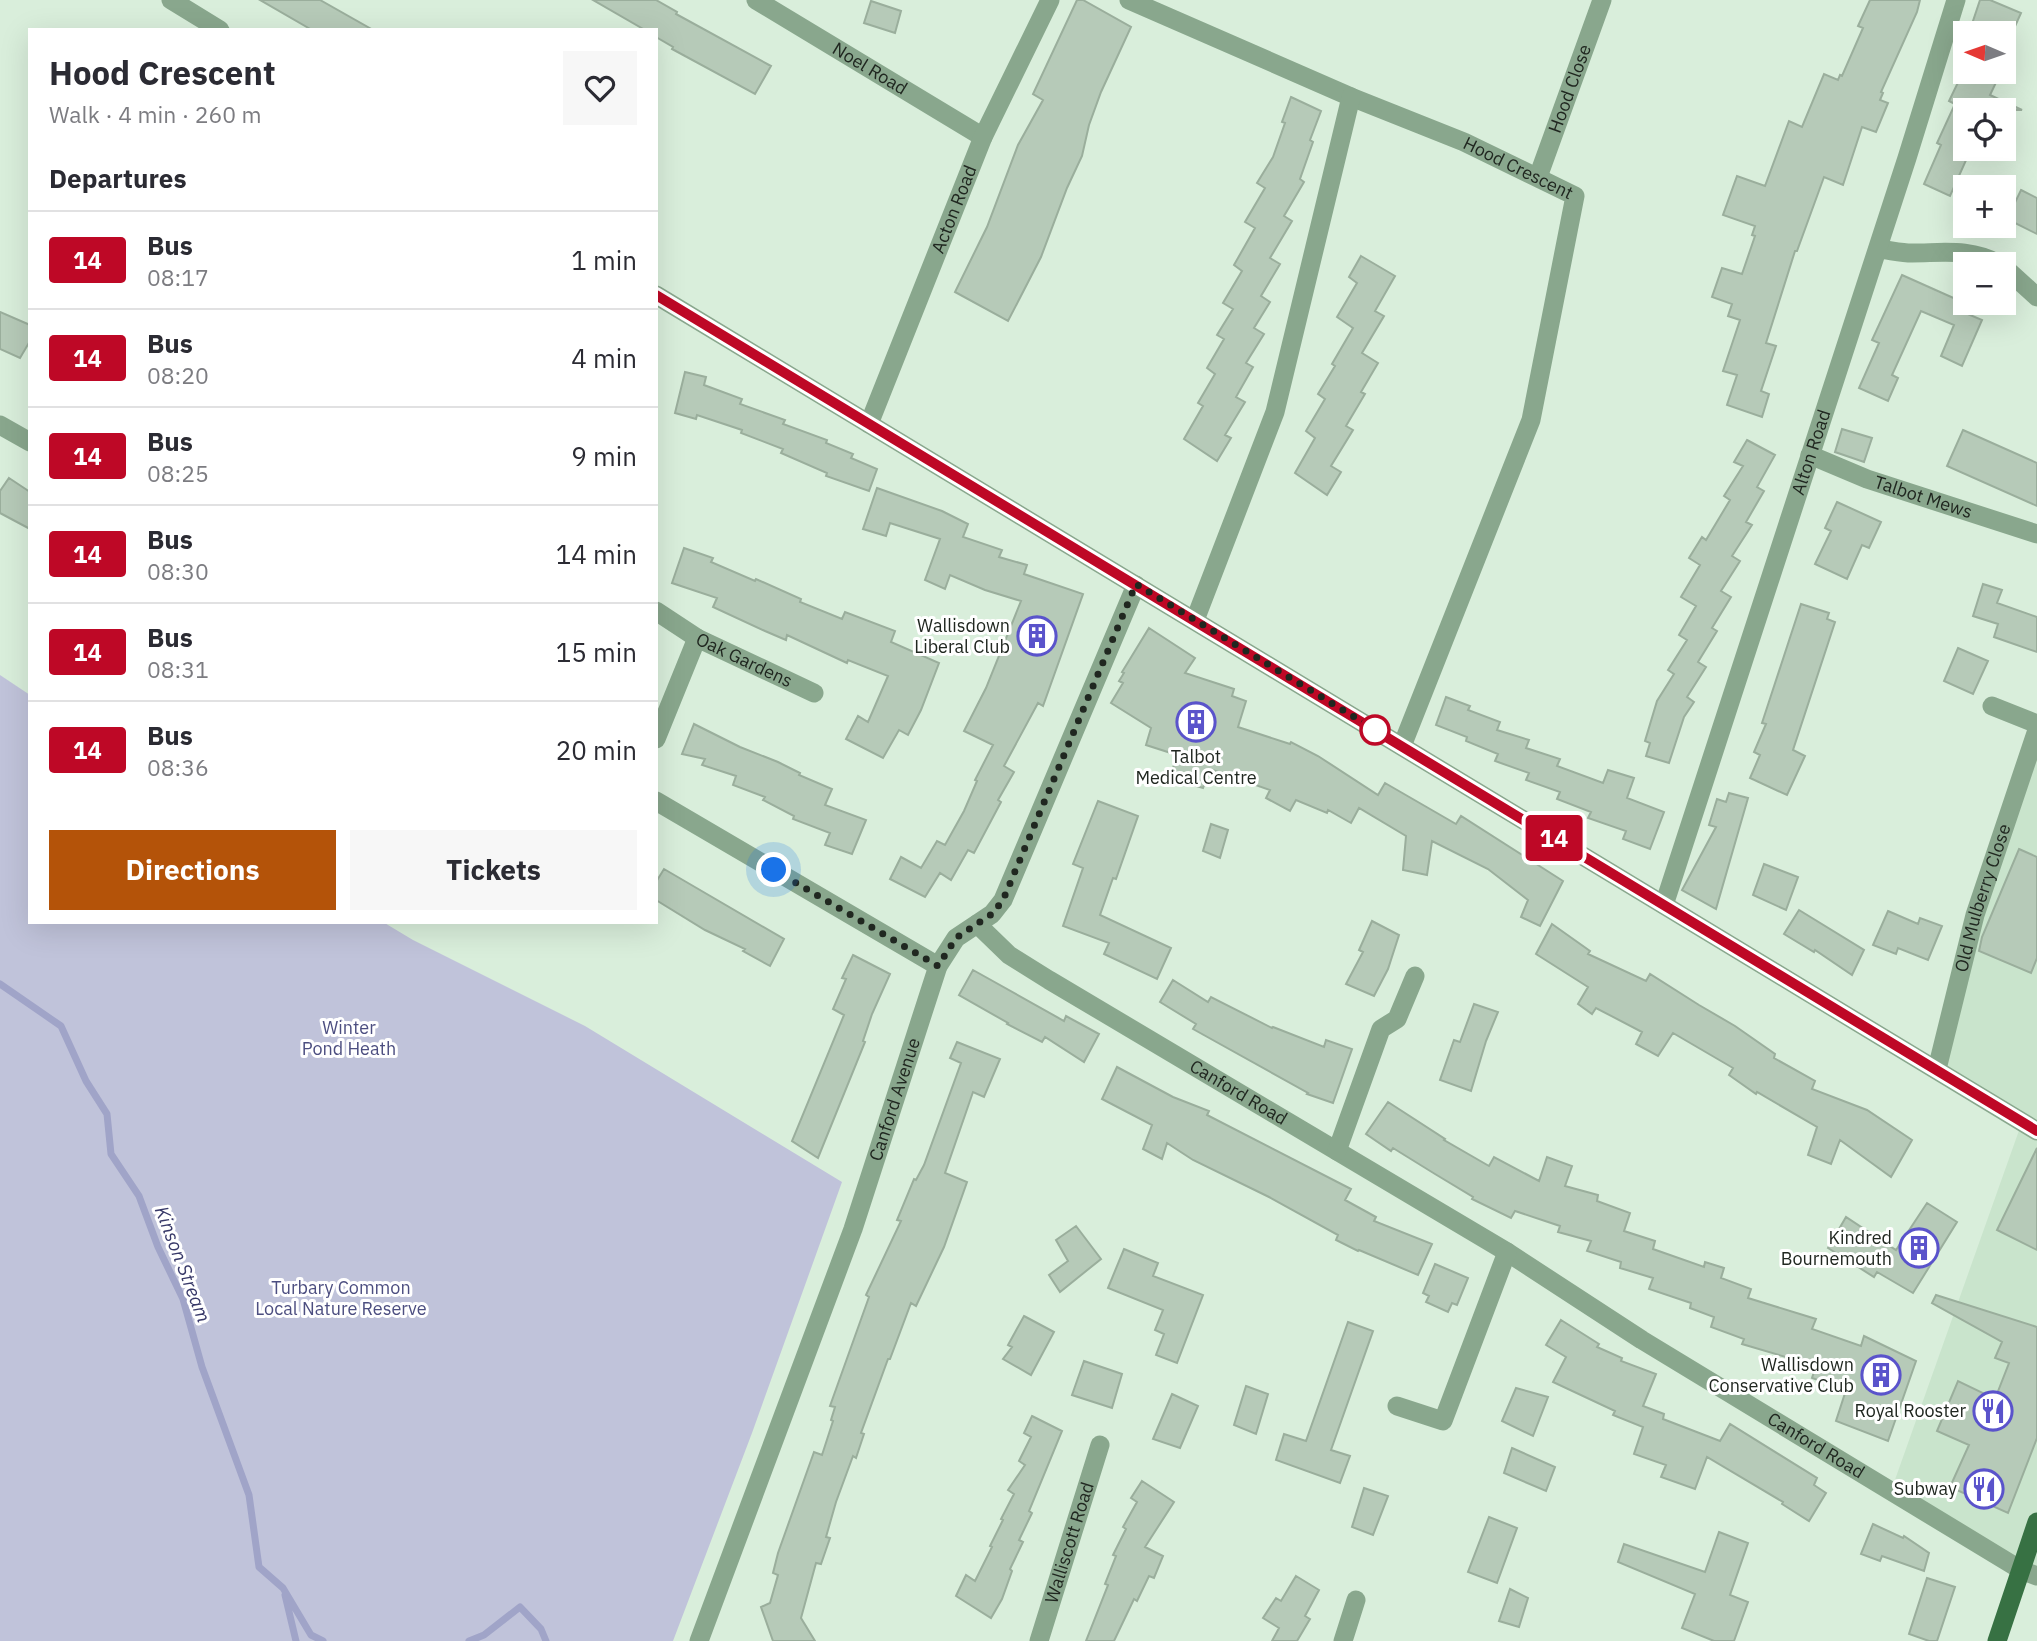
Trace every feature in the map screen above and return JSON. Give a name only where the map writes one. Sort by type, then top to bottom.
[{"type":"main road","points":[[1997,1641],[2029,1573],[2037,1522]]},
{"type":"street","points":[[171,0],[217,28]]},
{"type":"street","name":"Noel Road","points":[[756,0],[983,137]]},
{"type":"street","name":"Acton Road","points":[[869,424],[983,137],[1050,0]]},
{"type":"street","name":"Hood Crescent","points":[[1129,0],[1351,97],[1464,142],[1576,195],[1531,420],[1402,746]]},
{"type":"street","name":"Hood Close","points":[[1538,177],[1602,0]]},
{"type":"street","name":"Alton Road","points":[[1664,905],[1878,249],[1956,0]]},
{"type":"street","points":[[1195,620],[1275,412],[1351,97]]},
{"type":"street","points":[[1878,249],[1909,253],[1955,252]]},
{"type":"street","points":[[2016,278],[2037,296]]},
{"type":"street","points":[[658,296],[2037,1131]]},
{"type":"street","points":[[0,425],[28,441]]},
{"type":"street","name":"Talbot Mews","points":[[1810,455],[1867,479],[2037,534]]},
{"type":"street","name":"Canford Avenue","points":[[699,1641],[853,1228],[938,966],[956,938],[992,914],[1003,900],[1136,584]]},
{"type":"street","points":[[658,612],[697,638]]},
{"type":"street","name":"Oak Gardens","points":[[658,734],[697,638],[814,693]]},
{"type":"street","points":[[1992,706],[2037,724]]},
{"type":"street","name":"Old Mulberry Close","points":[[1937,1069],[1975,915],[2037,730]]},
{"type":"street","points":[[658,802],[938,966]]},
{"type":"street","name":"Canford Road","points":[[977,925],[1009,955],[1029,968],[1507,1252],[1642,1340],[2029,1573]]},
{"type":"street","points":[[1337,1151],[1381,1029],[1396,1019],[1415,976]]},
{"type":"street","points":[[1397,1406],[1443,1421],[1507,1252]]},
{"type":"street","name":"Walliscott Road","points":[[1039,1641],[1100,1445]]},
{"type":"street","points":[[1343,1641],[1356,1600]]},
{"type":"shaded area","points":[[2037,730],[2037,1576],[1891,1491],[2022,1122],[1937,1069]]},
{"type":"green space","name":"Turbary Common Local Nature Reserve","points":[[0,675],[28,694],[28,924],[386,924],[585,1026],[842,1182],[752,1433],[673,1641],[0,1641]]},
{"type":"building","points":[[260,0],[320,0],[369,28],[309,28]]},
{"type":"building","points":[[593,0],[656,0],[677,12],[676,14],[771,66],[755,94],[672,49],[673,47],[658,38],[658,28],[642,28]]},
{"type":"building","points":[[1077,0],[1083,0],[1131,27],[1101,92],[1089,125],[1082,156],[1041,257],[1008,321],[955,292],[987,227],[1018,145],[1043,100],[1033,94]]},
{"type":"building","points":[[1870,0],[1920,0],[1881,92],[1883,93],[1880,100],[1888,103],[1876,132],[1862,127],[1843,185],[1824,177],[1795,251],[1766,343],[1776,346],[1761,391],[1769,394],[1762,417],[1727,405],[1737,375],[1723,371],[1740,320],[1728,316],[1732,304],[1712,297],[1722,268],[1742,274],[1755,236],[1752,235],[1755,226],[1723,215],[1737,176],[1765,186],[1789,121],[1802,127],[1824,74],[1838,80],[1840,75],[1842,76],[1863,28],[1858,26]]},
{"type":"building","points":[[1980,0],[1990,0],[2021,13],[2016,24],[2016,21],[1973,21]]},
{"type":"building","points":[[871,1],[901,11],[895,33],[864,23]]},
{"type":"building","points":[[1957,84],[1995,84],[1990,95],[1996,98],[1953,98],[1953,103],[1949,101]]},
{"type":"building","points":[[1291,97],[1321,111],[1300,179],[1304,182],[1284,216],[1292,221],[1270,258],[1280,264],[1261,296],[1270,302],[1254,328],[1264,334],[1246,363],[1253,367],[1236,397],[1245,402],[1225,435],[1231,438],[1217,461],[1184,439],[1203,406],[1198,403],[1215,374],[1207,368],[1224,339],[1217,335],[1233,309],[1223,303],[1242,271],[1234,265],[1255,228],[1245,222],[1265,188],[1257,183],[1273,157]]},
{"type":"building","points":[[1953,108],[1953,161],[1966,161],[1959,175],[1953,175],[1950,196],[1924,184],[1941,145],[1937,143]]},
{"type":"building","points":[[2021,190],[2037,198],[2037,234],[2016,224],[2016,200]]},
{"type":"building","points":[[1361,256],[1395,276],[1375,311],[1384,316],[1362,353],[1378,363],[1361,392],[1365,394],[1346,426],[1353,430],[1331,466],[1341,472],[1327,495],[1295,473],[1315,438],[1306,431],[1325,399],[1318,394],[1353,328],[1337,317],[1357,283],[1349,277]]},
{"type":"building","points":[[1902,275],[1953,298],[1953,315],[1970,315],[1982,320],[1962,366],[1941,356],[1954,325],[1921,311],[1892,375],[1898,378],[1888,401],[1859,388],[1879,343],[1872,340]]},
{"type":"building","points":[[0,312],[28,324],[28,344],[20,358],[0,349]]},
{"type":"building","points":[[685,372],[706,377],[704,385],[742,399],[740,404],[785,420],[783,424],[827,440],[826,443],[853,454],[851,458],[877,469],[869,491],[826,476],[827,473],[781,453],[783,449],[741,433],[742,430],[697,415],[696,419],[675,413]]},
{"type":"building","points":[[1842,429],[1872,438],[1864,462],[1835,452]]},
{"type":"building","points":[[1963,430],[2037,463],[2037,506],[1947,466]]},
{"type":"building","points":[[1747,440],[1775,455],[1757,487],[1764,491],[1746,522],[1752,525],[1732,556],[1740,561],[1721,591],[1731,597],[1712,628],[1717,631],[1698,662],[1706,667],[1687,697],[1694,702],[1684,717],[1669,763],[1646,756],[1650,743],[1645,741],[1657,701],[1674,674],[1668,670],[1687,640],[1679,635],[1696,606],[1681,597],[1700,565],[1689,558],[1702,537],[1706,540],[1730,500],[1724,496],[1743,466],[1734,462]]},
{"type":"building","points":[[9,478],[28,491],[28,528],[0,513],[0,491]]},
{"type":"building","points":[[877,488],[942,511],[968,524],[963,537],[1002,550],[999,557],[1027,565],[1024,574],[1083,594],[1043,706],[1038,703],[1004,766],[1014,772],[998,800],[1001,802],[974,853],[968,850],[951,880],[940,873],[925,897],[890,879],[901,857],[921,868],[937,841],[945,845],[964,811],[977,781],[975,780],[993,745],[964,731],[986,688],[1021,601],[950,575],[945,589],[925,580],[940,539],[890,523],[886,536],[863,529]]},
{"type":"building","points":[[1837,502],[1881,522],[1869,548],[1862,545],[1847,579],[1815,564],[1831,531],[1825,528]]},
{"type":"building","points":[[684,548],[713,558],[711,562],[755,581],[756,579],[801,599],[800,602],[842,619],[845,612],[895,631],[891,642],[939,663],[908,735],[899,730],[883,758],[846,739],[858,716],[868,722],[888,676],[848,660],[847,663],[787,635],[786,640],[765,631],[713,607],[717,598],[672,583]]},
{"type":"building","points":[[1983,584],[2002,590],[1997,603],[2037,617],[2037,652],[1994,637],[1998,624],[1973,616]]},
{"type":"building","points":[[1801,604],[1829,613],[1827,619],[1835,622],[1793,750],[1805,756],[1787,795],[1750,778],[1760,755],[1754,752],[1766,724],[1762,723]]},
{"type":"building","points":[[1149,628],[1195,658],[1185,673],[1234,689],[1232,696],[1246,701],[1238,727],[1290,744],[1291,742],[1378,795],[1385,783],[1456,824],[1461,816],[1563,881],[1540,926],[1521,917],[1528,900],[1488,869],[1432,841],[1427,875],[1403,870],[1406,836],[1359,808],[1351,823],[1328,810],[1327,813],[1296,800],[1290,811],[1266,798],[1270,790],[1210,769],[1203,788],[1170,778],[1177,755],[1146,745],[1151,728],[1111,703],[1123,683],[1119,681],[1124,673],[1122,672]]},
{"type":"building","points":[[1958,648],[1988,661],[1973,694],[1944,681]]},
{"type":"building","points":[[1446,697],[1470,706],[1468,710],[1500,722],[1497,730],[1529,740],[1526,748],[1560,759],[1557,766],[1603,783],[1608,770],[1634,778],[1627,798],[1664,812],[1650,849],[1623,839],[1626,831],[1588,818],[1591,812],[1557,799],[1560,792],[1526,780],[1529,773],[1495,761],[1498,754],[1466,741],[1467,737],[1436,725]]},
{"type":"building","points":[[694,724],[832,789],[825,805],[866,820],[852,854],[825,845],[830,833],[793,819],[794,816],[763,800],[765,797],[733,785],[736,776],[702,765],[705,759],[682,754]]},
{"type":"building","points":[[1729,793],[1748,798],[1716,909],[1682,890],[1716,827],[1709,825],[1717,799],[1726,802]]},
{"type":"building","points":[[1098,801],[1138,816],[1100,915],[1171,948],[1157,979],[1104,954],[1109,943],[1063,926],[1083,868],[1073,864]]},
{"type":"building","points":[[1211,824],[1228,830],[1220,858],[1203,851]]},
{"type":"building","points":[[2019,849],[2037,857],[2037,958],[2031,973],[1979,951],[1982,937]]},
{"type":"building","points":[[1764,864],[1798,877],[1786,910],[1753,895]]},
{"type":"building","points":[[664,869],[784,939],[770,966],[743,951],[745,949],[705,930],[658,901],[658,879]]},
{"type":"building","points":[[1799,910],[1864,950],[1852,975],[1815,950],[1814,952],[1784,934]]},
{"type":"building","points":[[1888,911],[1918,924],[1920,918],[1942,926],[1928,960],[1898,948],[1896,954],[1873,945]]},
{"type":"building","points":[[1372,921],[1399,935],[1388,969],[1374,996],[1346,984],[1363,952],[1359,950]]},
{"type":"building","points":[[1552,924],[1590,951],[1588,954],[1646,981],[1650,974],[1735,1026],[1775,1054],[1774,1058],[1815,1081],[1812,1089],[1867,1110],[1912,1140],[1891,1177],[1840,1140],[1831,1164],[1808,1155],[1817,1127],[1757,1092],[1756,1094],[1729,1075],[1733,1068],[1673,1033],[1658,1056],[1636,1044],[1642,1032],[1596,1008],[1592,1014],[1578,1004],[1588,987],[1536,954]]},
{"type":"building","points":[[853,955],[890,974],[872,1014],[863,1041],[865,1042],[818,1158],[792,1141],[844,1015],[833,1009],[846,979],[842,978]]},
{"type":"building","points":[[973,970],[1064,1021],[1066,1016],[1099,1034],[1084,1062],[1045,1037],[1042,1042],[959,995]]},
{"type":"building","points":[[1173,980],[1208,1002],[1211,997],[1272,1028],[1324,1047],[1326,1040],[1352,1049],[1333,1103],[1307,1094],[1193,1029],[1196,1024],[1160,1002]]},
{"type":"building","points":[[1474,1004],[1498,1012],[1471,1091],[1440,1080],[1454,1040],[1460,1042]]},
{"type":"building","points":[[957,1042],[1000,1059],[984,1097],[973,1092],[945,1173],[967,1182],[944,1247],[916,1306],[911,1303],[888,1359],[861,1433],[864,1434],[856,1458],[853,1456],[836,1502],[826,1537],[830,1538],[821,1564],[816,1563],[801,1618],[815,1641],[773,1641],[761,1607],[770,1603],[778,1575],[773,1573],[778,1553],[814,1452],[822,1455],[833,1421],[831,1420],[835,1407],[830,1406],[869,1297],[866,1295],[901,1221],[897,1220],[914,1179],[916,1180],[924,1165],[961,1063],[950,1058]]},
{"type":"building","points":[[1117,1067],[1173,1097],[1209,1111],[1207,1115],[1351,1189],[1345,1200],[1376,1217],[1374,1221],[1432,1244],[1418,1275],[1336,1240],[1338,1235],[1193,1160],[1167,1143],[1162,1159],[1143,1149],[1152,1125],[1102,1099]]},
{"type":"building","points":[[1388,1102],[1444,1140],[1489,1166],[1494,1157],[1539,1181],[1547,1157],[1572,1166],[1565,1186],[1598,1195],[1597,1201],[1630,1213],[1624,1231],[1655,1241],[1653,1249],[1704,1267],[1705,1262],[1724,1268],[1721,1278],[1751,1289],[1748,1298],[1816,1319],[1812,1329],[1861,1346],[1864,1336],[1916,1361],[1888,1441],[1836,1421],[1846,1390],[1812,1378],[1816,1366],[1742,1344],[1744,1339],[1711,1327],[1714,1317],[1690,1308],[1691,1303],[1649,1289],[1653,1278],[1620,1268],[1621,1262],[1587,1251],[1591,1241],[1558,1232],[1560,1226],[1515,1211],[1511,1218],[1472,1199],[1473,1197],[1393,1148],[1391,1151],[1366,1134]]},
{"type":"building","points":[[2037,1148],[2037,1250],[1997,1230]]},
{"type":"building","name":"Kindred Bournemouth","points":[[1927,1203],[1957,1222],[1913,1293],[1877,1272],[1874,1277],[1828,1248],[1846,1217],[1896,1250]]},
{"type":"building","points":[[1076,1226],[1101,1259],[1060,1292],[1049,1275],[1068,1261],[1056,1240]]},
{"type":"building","points":[[1124,1249],[1158,1263],[1153,1276],[1203,1295],[1177,1363],[1156,1355],[1164,1334],[1155,1330],[1163,1310],[1108,1288]]},
{"type":"building","points":[[1435,1264],[1468,1278],[1457,1305],[1452,1303],[1448,1312],[1426,1302],[1429,1296],[1423,1293]]},
{"type":"building","points":[[1936,1295],[2037,1327],[2037,1438],[2008,1513],[1950,1487],[1969,1445],[1937,1431],[1958,1381],[1995,1399],[2009,1363],[1995,1358],[2002,1342],[1932,1303]]},
{"type":"building","points":[[1024,1316],[1054,1332],[1031,1375],[1003,1359],[1012,1347],[1008,1345]]},
{"type":"building","points":[[1561,1320],[1599,1344],[1597,1347],[1622,1358],[1621,1361],[1656,1374],[1643,1406],[1664,1414],[1663,1419],[1720,1441],[1730,1424],[1817,1478],[1814,1485],[1826,1493],[1809,1521],[1782,1504],[1783,1502],[1707,1457],[1695,1489],[1661,1477],[1666,1465],[1634,1454],[1643,1427],[1613,1415],[1615,1411],[1553,1382],[1566,1357],[1546,1345]]},
{"type":"building","points":[[1348,1322],[1373,1331],[1331,1450],[1350,1456],[1340,1483],[1276,1460],[1284,1434],[1306,1441]]},
{"type":"building","points":[[1084,1361],[1122,1374],[1112,1408],[1072,1395]]},
{"type":"building","points":[[1246,1386],[1268,1394],[1256,1434],[1234,1425]]},
{"type":"building","points":[[1516,1388],[1548,1397],[1533,1436],[1502,1421]]},
{"type":"building","points":[[1172,1394],[1198,1406],[1180,1448],[1153,1439]]},
{"type":"building","points":[[1032,1416],[1062,1431],[1029,1511],[1032,1513],[1019,1540],[1023,1542],[1010,1569],[1012,1571],[1002,1599],[991,1618],[956,1596],[966,1575],[975,1581],[992,1547],[990,1546],[1003,1520],[1001,1519],[1014,1494],[1008,1490],[1025,1465],[1019,1461],[1031,1437],[1024,1433]]},
{"type":"building","points":[[1512,1448],[1555,1467],[1546,1491],[1504,1473]]},
{"type":"building","points":[[1142,1481],[1174,1502],[1145,1547],[1163,1556],[1154,1578],[1149,1576],[1137,1601],[1134,1599],[1114,1641],[1086,1641],[1108,1585],[1105,1584],[1116,1556],[1113,1555],[1126,1529],[1123,1527],[1137,1502],[1131,1498]]},
{"type":"building","points":[[1364,1488],[1388,1496],[1373,1535],[1352,1527]]},
{"type":"building","points":[[1489,1517],[1517,1528],[1497,1583],[1468,1572]]},
{"type":"building","points":[[1873,1524],[1903,1538],[1904,1536],[1929,1553],[1924,1571],[1882,1556],[1880,1561],[1861,1554]]},
{"type":"building","points":[[1719,1532],[1748,1543],[1730,1595],[1748,1602],[1734,1641],[1714,1641],[1682,1628],[1695,1594],[1618,1562],[1624,1544],[1705,1572]]},
{"type":"building","points":[[1296,1576],[1319,1590],[1305,1616],[1310,1619],[1297,1641],[1272,1641],[1279,1628],[1263,1618],[1276,1598],[1281,1601]]},
{"type":"building","points":[[1927,1578],[1955,1587],[1937,1641],[1909,1634]]},
{"type":"building","points":[[1510,1589],[1528,1598],[1519,1627],[1499,1621]]},
{"type":"waterway","name":"Kinson Stream","points":[[0,984],[61,1026],[86,1081],[107,1114],[111,1154],[139,1196],[158,1247],[183,1299],[202,1367],[249,1495],[259,1567],[283,1588],[311,1635],[323,1641]]},
{"type":"waterway","name":"Kinson Stream","points":[[285,1595],[296,1641]]},
{"type":"waterway","name":"Kinson Stream","points":[[469,1641],[484,1635],[520,1607],[541,1629],[546,1641]]},
{"type":"bus line","name":"14","points":[[658,296],[2037,1131]]},
{"type":"place","name":"Wallisdown Liberal Club","points":[[1037,636]]},
{"type":"place","name":"Talbot Medical Centre","points":[[1196,722]]},
{"type":"place","name":"Kindred Bournemouth","points":[[1919,1248]]},
{"type":"place","name":"Wallisdown Conservative Club","points":[[1881,1375]]},
{"type":"place","name":"Royal Rooster","points":[[1993,1411]]},
{"type":"place","name":"Subway","points":[[1984,1489]]},
{"type":"route","points":[[774,870],[938,966],[956,938],[992,914],[1003,900],[1136,584],[1379,732],[1375,730]]},
{"type":"park label","name":"Winter Pond Heath","points":[[349,1038]]}]
